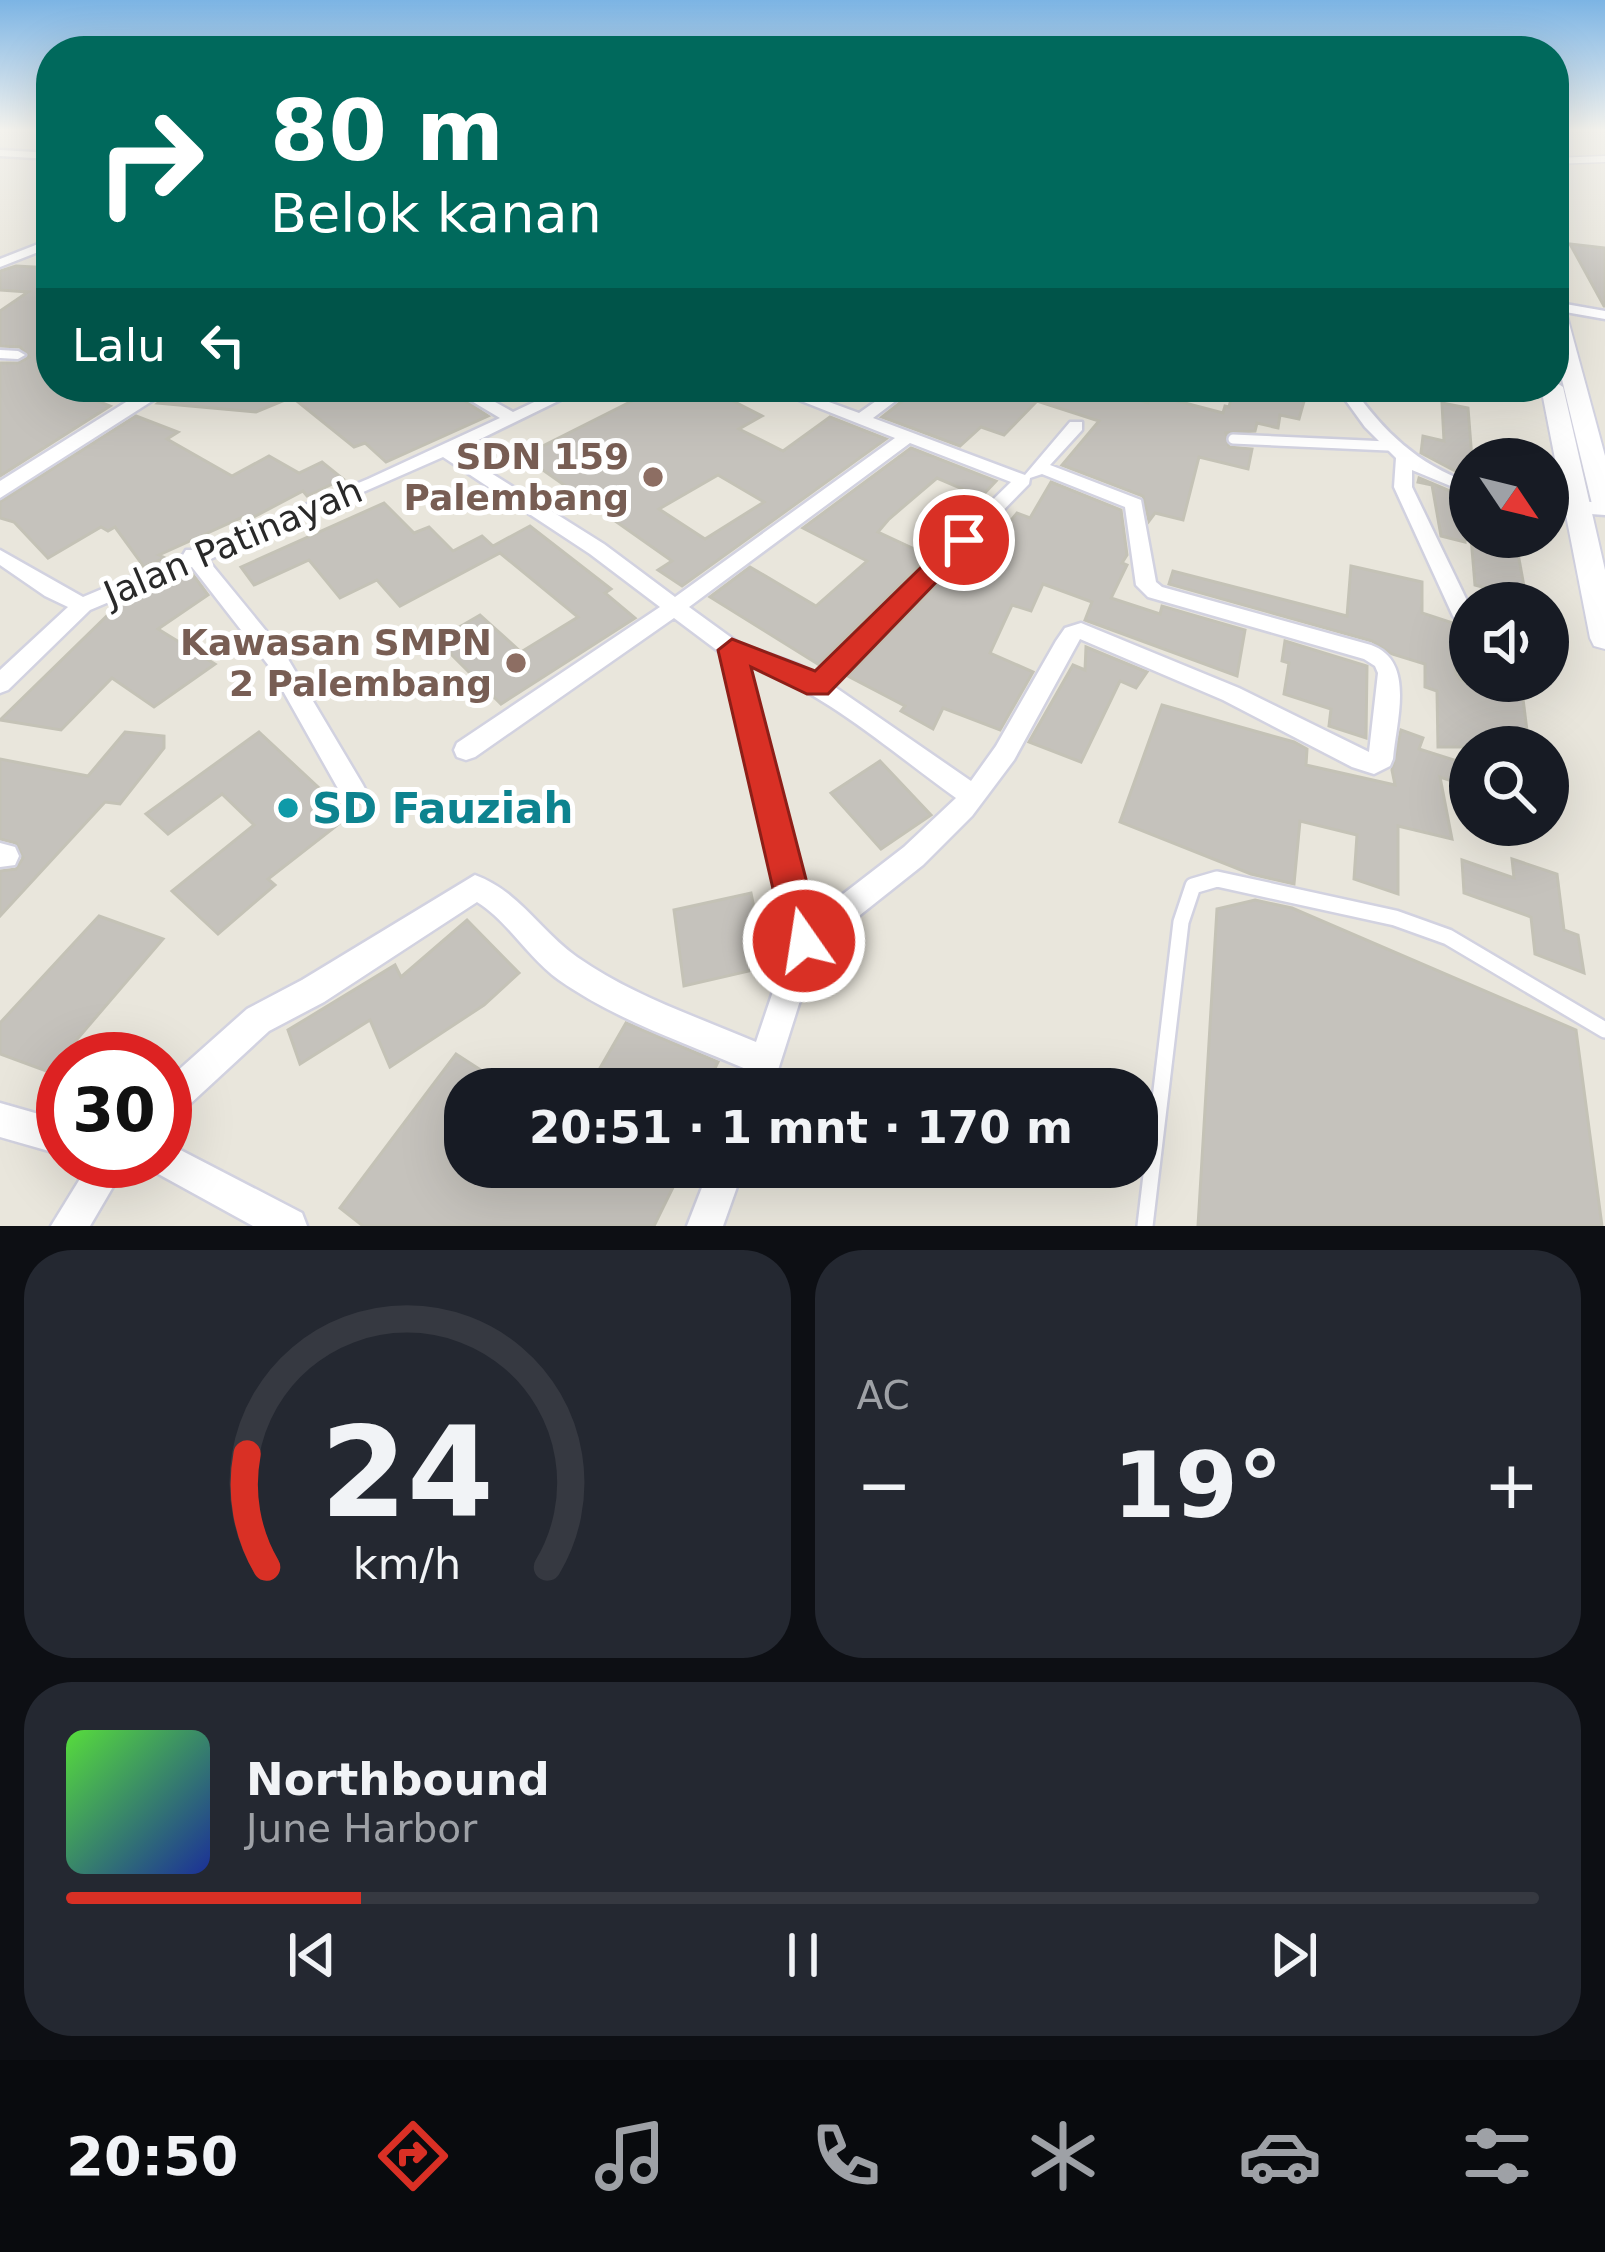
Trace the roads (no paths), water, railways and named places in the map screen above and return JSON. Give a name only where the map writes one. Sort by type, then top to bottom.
[{"type":"main road","points":[[1569,381],[1596,507],[1605,638]]},
{"type":"main road","points":[[1558,402],[1596,507]]},
{"type":"street","points":[[0,263],[36,249]]},
{"type":"street","points":[[1569,319],[1605,315]]},
{"type":"street","points":[[0,354],[18,356]]},
{"type":"street","points":[[0,491],[140,402]]},
{"type":"street","points":[[484,402],[511,417]]},
{"type":"street","name":"Jalan Patinayah","points":[[0,684],[83,605],[374,483],[545,402]]},
{"type":"street","points":[[804,941],[898,869],[973,796],[1004,754],[1073,632],[1082,631],[1231,694],[1374,764],[1381,759],[1389,673],[1384,661],[1371,653],[1155,592],[1146,585],[1134,504],[909,436],[815,402]]},
{"type":"street","points":[[862,419],[885,402]]},
{"type":"street","points":[[1356,402],[1395,453],[1402,487],[1449,585]]},
{"type":"street","points":[[818,686],[1076,426]]},
{"type":"street","points":[[466,749],[678,605],[909,436]]},
{"type":"street","points":[[443,450],[678,605],[732,650],[818,686],[973,796]]},
{"type":"street","points":[[1395,453],[1449,479]]},
{"type":"street","points":[[193,555],[277,659],[354,793]]},
{"type":"street","points":[[0,556],[83,605]]},
{"type":"street","points":[[732,650],[804,941],[763,1068]]},
{"type":"street","points":[[192,1079],[257,1020],[313,991],[475,888],[494,895],[545,952],[748,1068]]},
{"type":"street","points":[[0,1120],[36,1130]]},
{"type":"street","points":[[192,1173],[290,1226]]},
{"type":"street","points":[[69,1226],[94,1188]]},
{"type":"street","points":[[704,1226],[719,1188]]},
{"type":"lane","points":[[1233,439],[1395,453]]},
{"type":"lane","points":[[1145,1226],[1181,922],[1193,886],[1217,879],[1395,918],[1448,937],[1605,1030]]},
{"type":"place","name":"SDN 159 Palembang","points":[[653,477]]},
{"type":"place","name":"Kawasan SMPN 2 Palembang","points":[[516,663]]},
{"type":"place","name":"SD Fauziah","points":[[288,808]]}]
